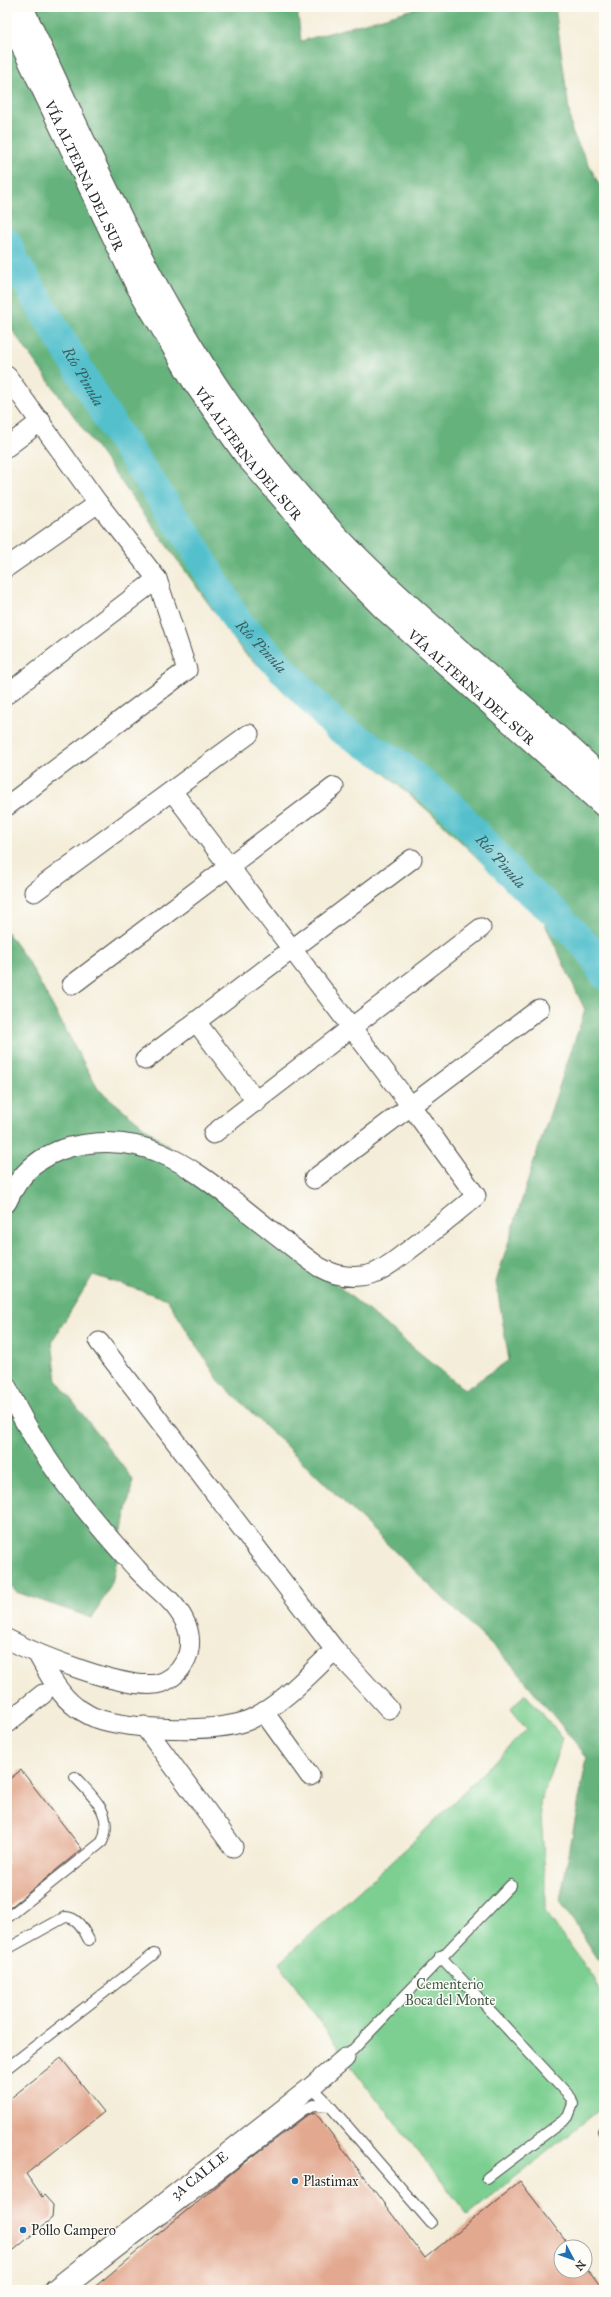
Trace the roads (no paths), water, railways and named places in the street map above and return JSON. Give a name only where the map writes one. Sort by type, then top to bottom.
[{"type":"highway","name":"VÍA ALTERNA DEL SUR","points":[[22,7],[90,156],[152,280],[206,372],[260,448],[321,519],[395,592],[604,779]]},
{"type":"highway","name":"VÍA ALTERNA DEL SUR","points":[[7,14],[137,286],[193,381],[246,456],[329,553],[383,608],[604,806]]},
{"type":"street","points":[[7,376],[41,421],[98,503],[157,579],[187,670],[7,806]]},
{"type":"street","points":[[7,447],[41,421]]},
{"type":"street","points":[[7,567],[29,550],[98,503]]},
{"type":"street","points":[[7,694],[157,579]]},
{"type":"street","points":[[34,892],[249,734]]},
{"type":"street","points":[[72,985],[334,787]]},
{"type":"street","points":[[7,1202],[17,1182],[27,1170],[42,1159],[60,1150],[84,1144],[106,1142],[132,1144],[152,1149],[175,1158],[199,1173],[298,1252],[328,1273],[348,1276],[372,1274],[384,1268],[420,1243],[476,1196],[411,1106],[172,791]]},
{"type":"street","points":[[145,1060],[197,1023],[412,859]]},
{"type":"street","points":[[213,1134],[257,1102],[481,928]]},
{"type":"street","points":[[314,1179],[539,1009]]},
{"type":"street","points":[[197,1023],[257,1102]]},
{"type":"street","points":[[99,1342],[335,1650],[389,1709]]},
{"type":"street","points":[[7,1387],[42,1452],[121,1551],[177,1609],[184,1620],[190,1639],[190,1652],[184,1664],[173,1676],[158,1684],[123,1682],[38,1655],[7,1639]]},
{"type":"street","points":[[38,1655],[54,1684],[76,1707],[95,1718],[144,1726],[203,1728],[249,1720],[264,1712],[335,1650]]},
{"type":"street","points":[[7,1723],[43,1694]]},
{"type":"street","points":[[264,1712],[310,1776]]},
{"type":"street","points":[[144,1726],[232,1847]]},
{"type":"street","name":"3A CALLE","points":[[53,2290],[311,2087],[345,2058]]},
{"type":"lane","points":[[7,1918],[102,1842],[104,1836],[103,1808],[75,1777]]},
{"type":"lane","points":[[345,2058],[440,1956],[510,1885]]},
{"type":"lane","points":[[7,1949],[65,1917],[73,1919],[81,1924],[89,1940]]},
{"type":"lane","points":[[7,2068],[154,1954]]},
{"type":"lane","points":[[440,1956],[572,2098],[573,2104],[568,2117],[487,2178]]},
{"type":"lane","points":[[311,2087],[330,2106],[431,2223]]},
{"type":"lane","points":[[69,2290],[303,2110],[314,2106],[330,2106]]},
{"type":"waterway","name":"Río Pinula","points":[[7,243],[15,262],[113,427],[193,545],[237,621],[337,727],[397,763],[453,808],[518,881],[554,912],[594,955],[604,974]]},
{"type":"place","name":"Plastimax","points":[[295,2181]]},
{"type":"place","name":"Pollo Campero","points":[[23,2230]]},
{"type":"park label","name":"Cementerio Boca del Monte","points":[[450,1992]]}]
